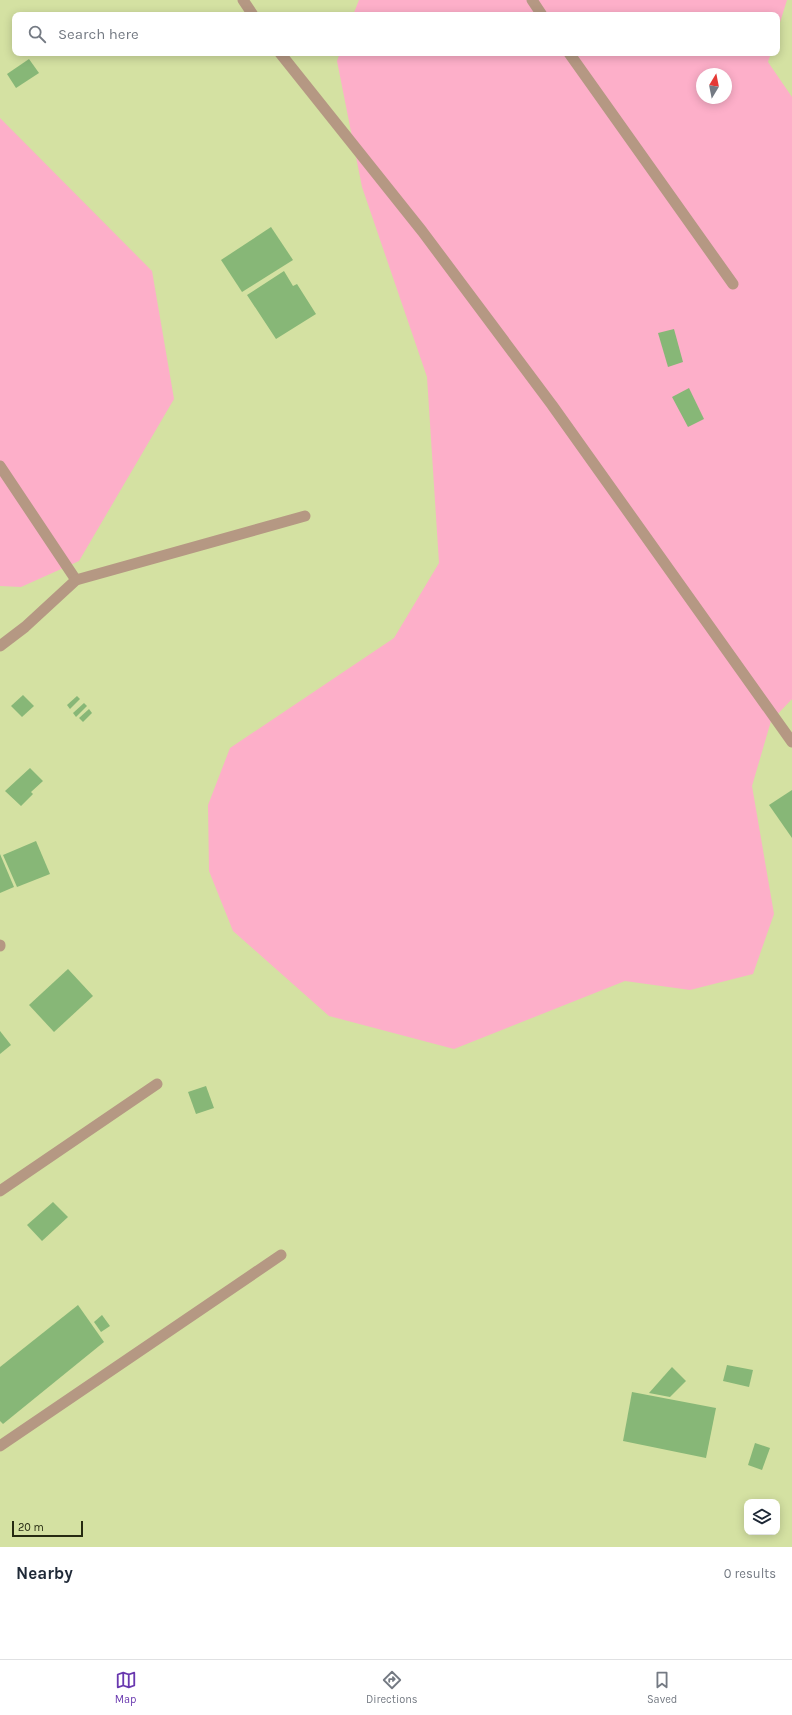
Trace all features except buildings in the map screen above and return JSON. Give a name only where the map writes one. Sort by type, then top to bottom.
[{"type":"street","points":[[243,0],[251,12]]},
{"type":"street","points":[[532,0],[540,12]]},
{"type":"street","points":[[282,56],[422,231],[552,405],[792,742]]},
{"type":"street","points":[[571,56],[733,284]]},
{"type":"street","points":[[0,466],[76,580]]},
{"type":"street","points":[[0,646],[25,627],[76,580],[305,516]]},
{"type":"street","points":[[0,1191],[157,1084]]},
{"type":"street","points":[[0,1446],[281,1255]]},
{"type":"shaded area","points":[[359,0],[787,0],[780,22],[780,12],[354,12]]},
{"type":"shaded area","points":[[339,56],[770,56],[768,62],[792,97],[792,699],[771,721],[752,786],[774,914],[753,974],[690,990],[625,981],[454,1049],[329,1016],[233,931],[209,871],[208,805],[230,748],[394,638],[439,563],[427,377],[362,187],[337,61]]},
{"type":"shaded area","points":[[0,118],[152,271],[174,399],[79,561],[21,587],[0,586]]}]
